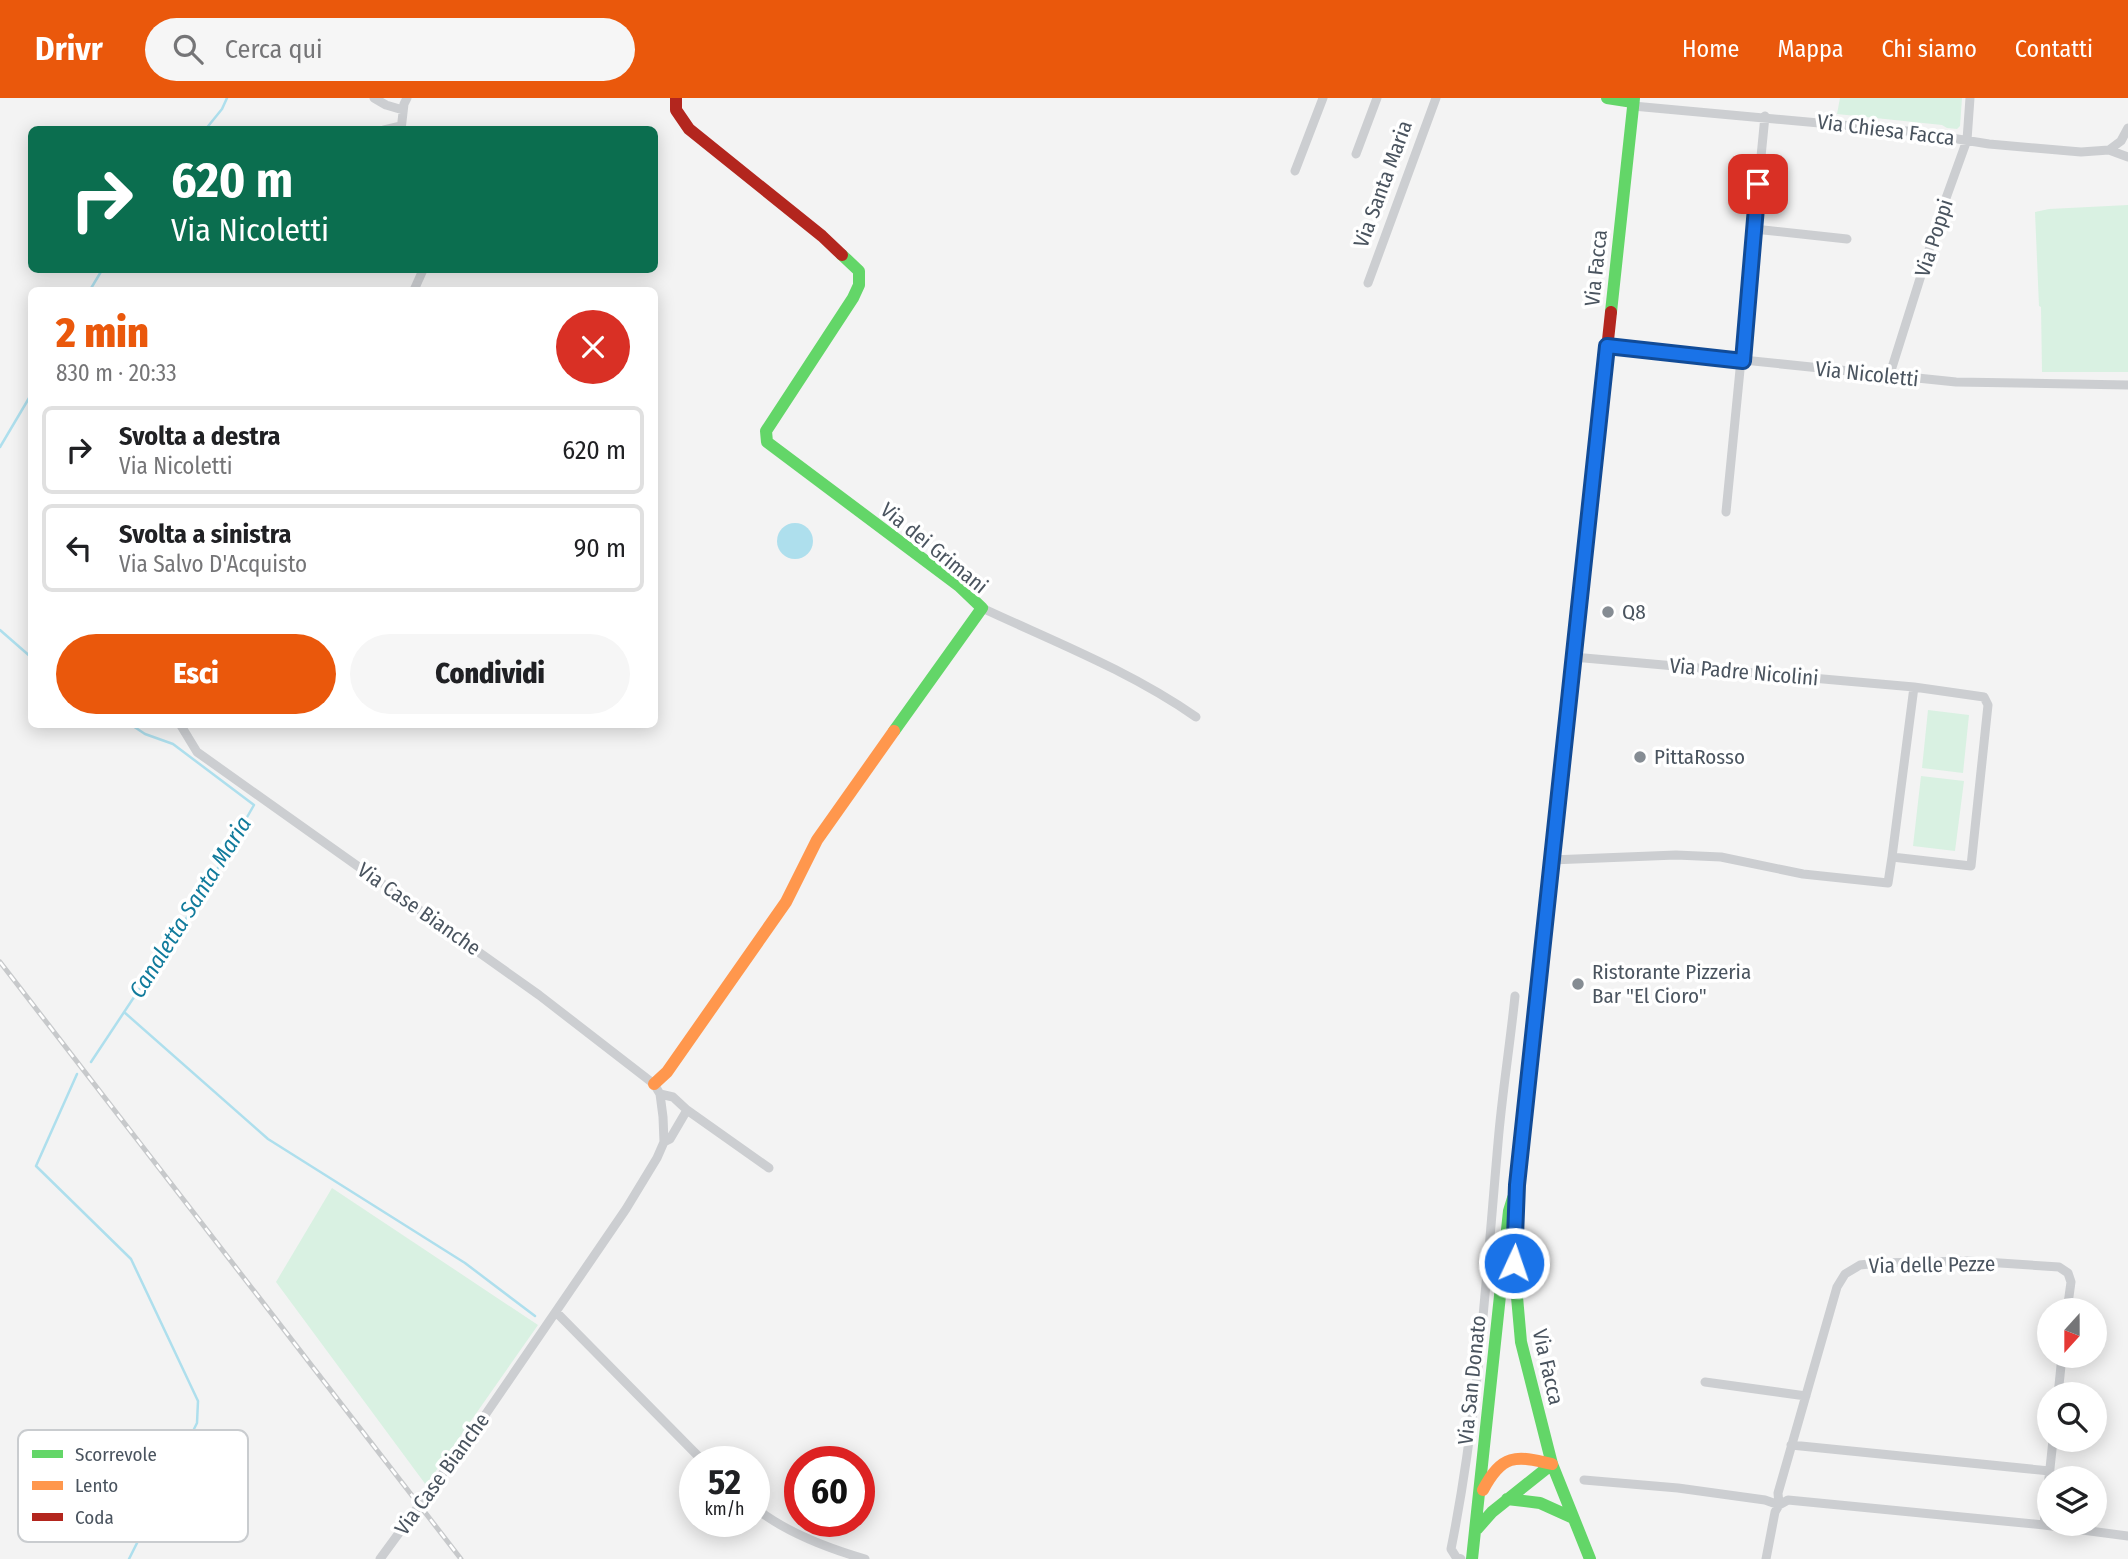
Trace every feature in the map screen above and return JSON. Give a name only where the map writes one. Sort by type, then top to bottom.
[{"type":"street","points":[[374,98],[403,110]]},
{"type":"street","points":[[401,126],[407,98]]},
{"type":"street","name":"Via dei Grimani","points":[[657,1089],[786,902],[817,840],[982,608],[958,586],[797,467],[768,442],[766,431],[853,298],[859,285],[859,271],[822,236],[690,129],[677,110],[676,98]]},
{"type":"street","points":[[1295,171],[1323,98]]},
{"type":"street","points":[[1356,154],[1377,98]]},
{"type":"street","name":"Via Santa Maria","points":[[1368,283],[1436,98]]},
{"type":"street","points":[[1607,98],[1633,102]]},
{"type":"street","name":"Via Poppi","points":[[1889,377],[1941,212],[1967,140],[1970,98]]},
{"type":"street","name":"Via Chiesa Facca","points":[[1633,102],[1907,131],[2045,150],[2109,150]]},
{"type":"street","name":"Via Facca","points":[[1590,1559],[1552,1464],[1521,1342],[1514,1263],[1517,1185],[1633,102]]},
{"type":"street","points":[[1726,512],[1765,117]]},
{"type":"street","points":[[2109,150],[2121,141],[2128,128]]},
{"type":"street","points":[[2109,150],[2128,157]]},
{"type":"street","points":[[1754,229],[1847,239]]},
{"type":"street","name":"Via Nicoletti","points":[[1607,346],[1889,377],[1956,382],[2128,385]]},
{"type":"street","points":[[982,608],[1087,654],[1166,695],[1196,717]]},
{"type":"street","name":"Via Padre Nicolini","points":[[1573,657],[1914,687],[1984,697],[1987,705],[1972,866],[1892,857]]},
{"type":"street","points":[[1551,860],[1676,855],[1721,857],[1802,874],[1888,883],[1914,687]]},
{"type":"street","name":"Via Case Bianche","points":[[182,728],[197,752],[539,995],[657,1089],[673,1097],[687,1110],[769,1168]]},
{"type":"street","points":[[1461,1559],[1456,1557],[1451,1549],[1465,1481],[1490,1260],[1498,1141],[1515,996]]},
{"type":"street","points":[[657,1089],[664,1142]]},
{"type":"street","name":"Via Case Bianche","points":[[380,1559],[481,1421],[556,1312],[626,1209],[664,1142],[670,1139],[687,1110]]},
{"type":"street","name":"Via San Donato","points":[[1472,1559],[1509,1211],[1517,1185]]},
{"type":"street","name":"Via delle Pezze","points":[[1766,1559],[1772,1523],[1779,1505],[1778,1493],[1791,1445],[1837,1287],[1845,1275],[1860,1265],[1970,1261],[2059,1267],[2068,1273],[2068,1298]]},
{"type":"street","points":[[556,1312],[688,1446]]},
{"type":"street","points":[[1705,1382],[1806,1396]]},
{"type":"street","points":[[1791,1445],[2037,1470]]},
{"type":"street","name":"Via San Donato","points":[[1480,1497],[1502,1462],[1527,1458],[1552,1464]]},
{"type":"street","points":[[1477,1529],[1507,1499],[1552,1464]]},
{"type":"street","points":[[1584,1480],[1690,1490],[1765,1500],[1779,1505],[1788,1500],[1797,1500],[2037,1524]]},
{"type":"street","points":[[1507,1499],[1528,1498],[1547,1504],[1571,1517]]},
{"type":"street","points":[[770,1519],[864,1559]]},
{"type":"street","points":[[2107,1533],[2128,1536]]},
{"type":"green space","points":[[1840,98],[1962,98],[1960,126],[1957,129],[1942,125],[1837,114]]},
{"type":"green space","points":[[2128,205],[2128,372],[2042,372],[2035,212]]},
{"type":"green space","points":[[1928,710],[1969,715],[1963,773],[1922,768]]},
{"type":"green space","points":[[1921,776],[1964,781],[1955,851],[1913,846]]},
{"type":"green space","points":[[332,1188],[538,1325],[426,1485],[276,1282]]},
{"type":"water","points":[[795,523],[808,528],[813,541],[808,554],[795,559],[782,554],[777,541],[782,528]]},
{"type":"waterway","name":"Canaletta Santa Maria","points":[[208,126],[227,98]]},
{"type":"waterway","name":"Canaletta Santa Maria","points":[[92,287],[100,273]]},
{"type":"waterway","name":"Canaletta Santa Maria","points":[[0,447],[28,400]]},
{"type":"waterway","name":"Canaletta Santa Maria","points":[[0,630],[28,654]]},
{"type":"waterway","name":"Canaletta Santa Maria","points":[[91,1062],[207,887],[254,805],[173,744],[136,728]]},
{"type":"waterway","points":[[124,1012],[268,1139],[465,1263],[535,1316]]},
{"type":"waterway","name":"Canaletta Santa Maria","points":[[77,1074],[36,1166],[131,1259],[198,1401],[197,1423],[194,1430]]},
{"type":"waterway","name":"Canaletta Santa Maria","points":[[129,1559],[138,1542]]},
{"type":"railway","points":[[0,962],[461,1559]]},
{"type":"traffic: fast","points":[[1607,98],[1633,102]]},
{"type":"traffic: fast","points":[[1611,312],[1634,98]]},
{"type":"traffic: fast","points":[[842,255],[859,271],[859,285],[766,431],[767,442],[959,586],[982,608],[894,731]]},
{"type":"traffic: fast","points":[[1580,603],[1517,1185],[1514,1263],[1521,1342],[1552,1464],[1590,1559]]},
{"type":"traffic: fast","points":[[1472,1559],[1509,1211],[1513,1198]]},
{"type":"traffic: fast","points":[[1477,1529],[1492,1512],[1552,1464]]},
{"type":"traffic: fast","points":[[1507,1499],[1540,1503],[1571,1517]]},
{"type":"traffic: slow","points":[[654,1084],[667,1072],[786,902],[817,840],[894,731]]},
{"type":"traffic: slow","points":[[1483,1490],[1497,1469],[1511,1460],[1528,1459],[1552,1464]]},
{"type":"traffic: jam","points":[[676,98],[676,110],[689,129],[842,255]]},
{"type":"traffic: jam","points":[[1580,603],[1611,312]]},
{"type":"place","name":"Q8","points":[[1608,612]]},
{"type":"place","name":"PittaRosso","points":[[1640,757]]},
{"type":"place","name":"Ristorante Pizzeria Bar \"El Cioro\"","points":[[1578,984]]},
{"type":"route","points":[[1514,1263],[1517,1185],[1607,346],[1743,361],[1758,184]]}]
